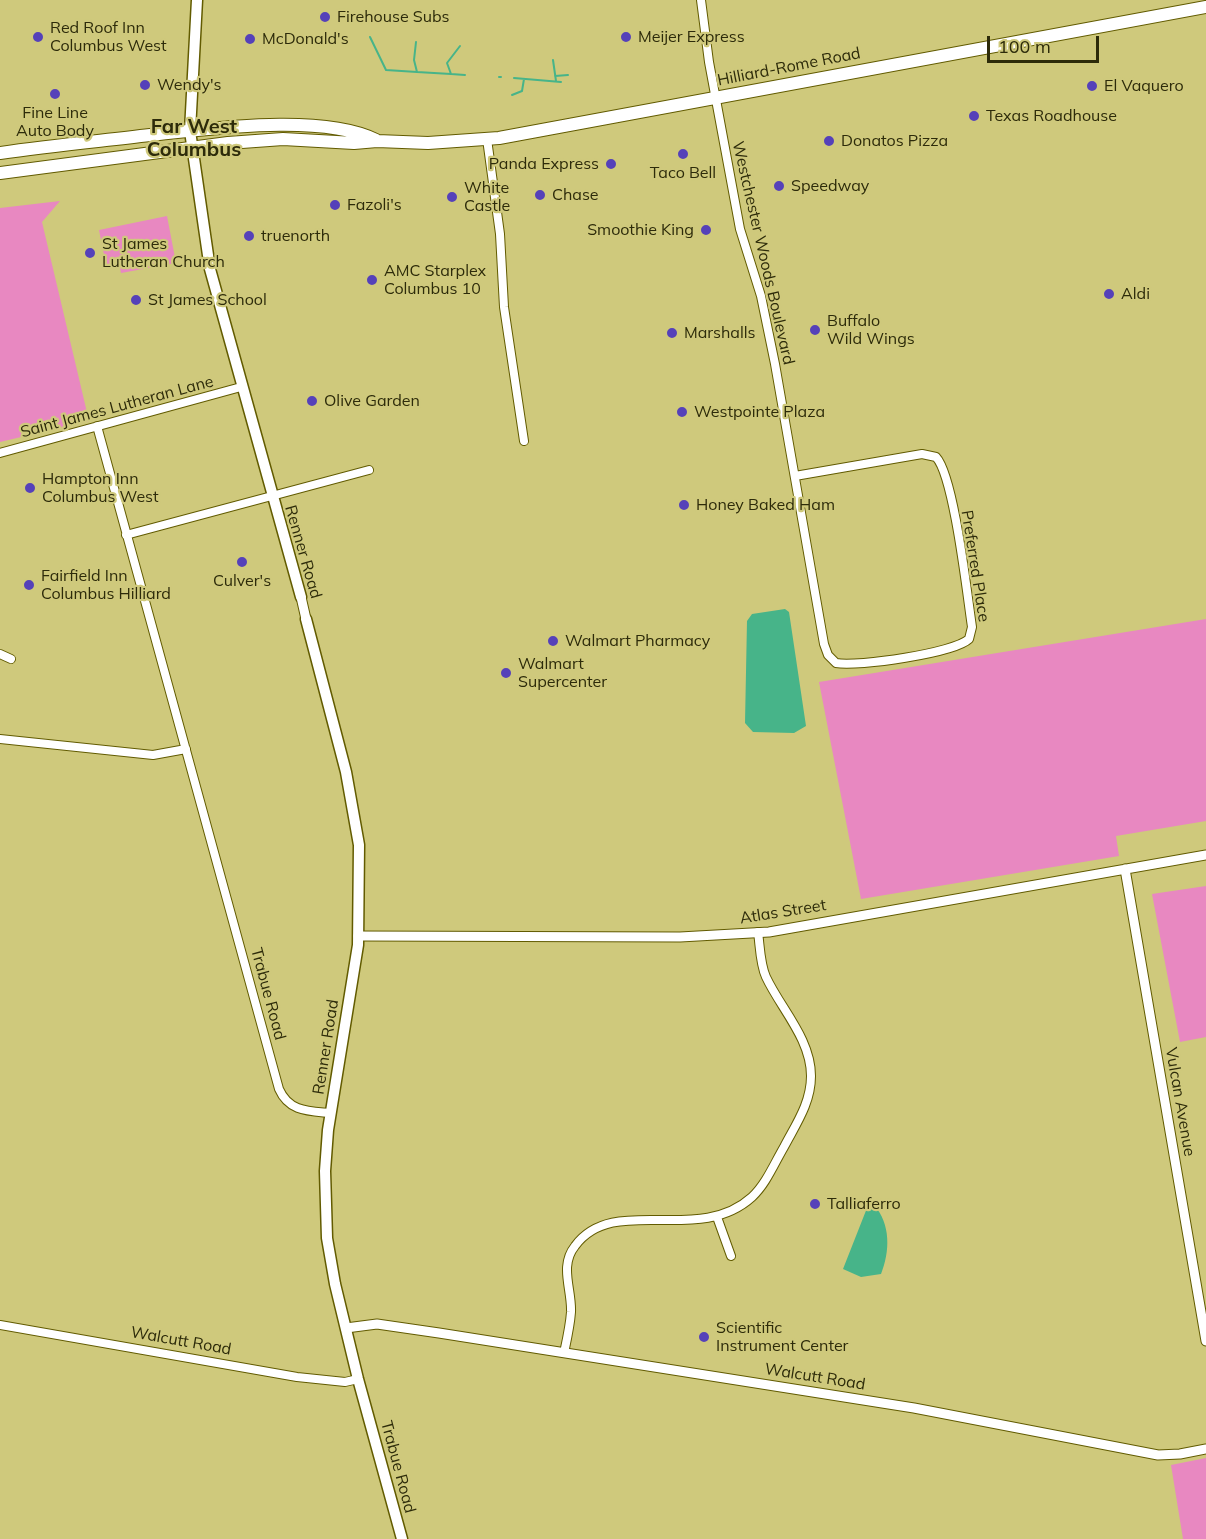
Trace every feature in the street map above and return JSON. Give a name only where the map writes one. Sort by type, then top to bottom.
[{"type":"main road","name":"Renner Road","points":[[197,0],[190,131],[210,269],[301,597]]},
{"type":"main road","name":"Hilliard-Rome Road","points":[[0,173],[192,147],[283,139],[354,143],[377,141],[428,143],[487,139],[1206,7]]},
{"type":"main road","name":"Hilliard-Rome Road","points":[[0,153],[190,131],[274,125],[360,132],[377,141]]},
{"type":"main road","name":"Renner Road","points":[[306,619],[356,818],[360,889],[358,936],[330,1113]]},
{"type":"main road","name":"Trabue Road","points":[[330,1113],[324,1171],[325,1215],[334,1284],[402,1539]]},
{"type":"street","name":"Westchester Woods Boulevard","points":[[701,0],[740,229],[765,311],[795,476]]},
{"type":"street","points":[[487,139],[500,234],[504,307],[524,441]]},
{"type":"street","name":"Saint James Lutheran Lane","points":[[0,453],[241,387]]},
{"type":"street","name":"Trabue Road","points":[[97,426],[282,1098],[296,1108],[330,1113]]},
{"type":"street","name":"Preferred Place","points":[[922,454],[936,456],[945,469],[957,534],[972,627],[969,639],[963,644],[943,650],[862,664],[836,663],[828,655],[824,644],[795,476],[922,454]]},
{"type":"street","points":[[126,535],[369,470]]},
{"type":"street","name":"Renner Road","points":[[301,597],[306,619]]},
{"type":"street","points":[[0,654],[11,659]]},
{"type":"street","points":[[0,739],[153,755],[186,749]]},
{"type":"street","name":"Atlas Street","points":[[358,936],[680,937],[758,932],[1206,855]]},
{"type":"street","name":"Vulcan Avenue","points":[[1125,869],[1206,1341]]},
{"type":"street","points":[[564,1353],[571,1310],[568,1260],[584,1235],[597,1226],[613,1222],[699,1221],[717,1217],[752,1196],[765,1180],[804,1110],[810,1092],[808,1056],[765,976],[758,932]]},
{"type":"street","points":[[717,1217],[731,1256]]},
{"type":"street","name":"Walcutt Road","points":[[346,1328],[377,1324],[564,1353],[914,1408],[1158,1455],[1206,1449]]},
{"type":"street","name":"Walcutt Road","points":[[0,1325],[297,1377],[345,1382],[358,1380]]},
{"type":"shaded area","points":[[60,201],[42,222],[89,421],[0,442],[0,208]]},
{"type":"shaded area","points":[[167,216],[176,263],[121,273],[119,263],[106,265],[99,230]]},
{"type":"shaded area","points":[[785,609],[789,612],[806,726],[794,733],[753,732],[745,723],[747,621],[752,614]]},
{"type":"shaded area","points":[[1206,619],[1206,821],[1116,836],[1119,856],[861,899],[819,682]]},
{"type":"shaded area","points":[[1206,886],[1206,1037],[1180,1042],[1152,894]]},
{"type":"shaded area","points":[[874,1205],[886,1229],[886,1257],[881,1274],[861,1277],[843,1269],[867,1208]]},
{"type":"shaded area","points":[[1206,1458],[1206,1539],[1183,1539],[1171,1465]]},
{"type":"waterway","points":[[370,37],[386,70],[417,72]]},
{"type":"waterway","points":[[416,42],[414,60],[417,72],[451,74]]},
{"type":"waterway","points":[[460,46],[447,63],[451,74],[465,75]]},
{"type":"waterway","points":[[553,60],[556,81]]},
{"type":"waterway","points":[[555,76],[568,75]]},
{"type":"waterway","points":[[514,78],[561,82]]},
{"type":"waterway","points":[[512,95],[522,91],[524,79]]},
{"type":"place","name":"Firehouse Subs","points":[[325,17]]},
{"type":"place","name":"Red Roof Inn Columbus West","points":[[38,37]]},
{"type":"place","name":"Meijer Express","points":[[626,37]]},
{"type":"place","name":"McDonald's","points":[[250,39]]},
{"type":"place","name":"Wendy's","points":[[145,85]]},
{"type":"place","name":"El Vaquero","points":[[1092,86]]},
{"type":"place","name":"Fine Line Auto Body","points":[[55,94]]},
{"type":"place","name":"Texas Roadhouse","points":[[974,116]]},
{"type":"place","name":"Donatos Pizza","points":[[829,141]]},
{"type":"place","name":"Taco Bell","points":[[683,154]]},
{"type":"place","name":"Panda Express","points":[[611,164]]},
{"type":"place","name":"Speedway","points":[[779,186]]},
{"type":"place","name":"Chase","points":[[540,195]]},
{"type":"place","name":"White Castle","points":[[452,197]]},
{"type":"place","name":"Fazoli's","points":[[335,205]]},
{"type":"place","name":"Smoothie King","points":[[706,230]]},
{"type":"place","name":"truenorth","points":[[249,236]]},
{"type":"place","name":"St James Lutheran Church","points":[[90,253]]},
{"type":"place","name":"AMC Starplex Columbus 10","points":[[372,280]]},
{"type":"place","name":"Aldi","points":[[1109,294]]},
{"type":"place","name":"St James School","points":[[136,300]]},
{"type":"place","name":"Buffalo Wild Wings","points":[[815,330]]},
{"type":"place","name":"Marshalls","points":[[672,333]]},
{"type":"place","name":"Olive Garden","points":[[312,401]]},
{"type":"place","name":"Westpointe Plaza","points":[[682,412]]},
{"type":"place","name":"Hampton Inn Columbus West","points":[[30,488]]},
{"type":"place","name":"Honey Baked Ham","points":[[684,505]]},
{"type":"place","name":"Culver's","points":[[242,562]]},
{"type":"place","name":"Fairfield Inn Columbus Hilliard","points":[[29,585]]},
{"type":"place","name":"Walmart Pharmacy","points":[[553,641]]},
{"type":"place","name":"Walmart Supercenter","points":[[506,673]]},
{"type":"place","name":"Talliaferro","points":[[815,1204]]},
{"type":"place","name":"Scientific Instrument Center","points":[[704,1337]]},
{"type":"district","name":"Far West Columbus","points":[[194,138]]}]
